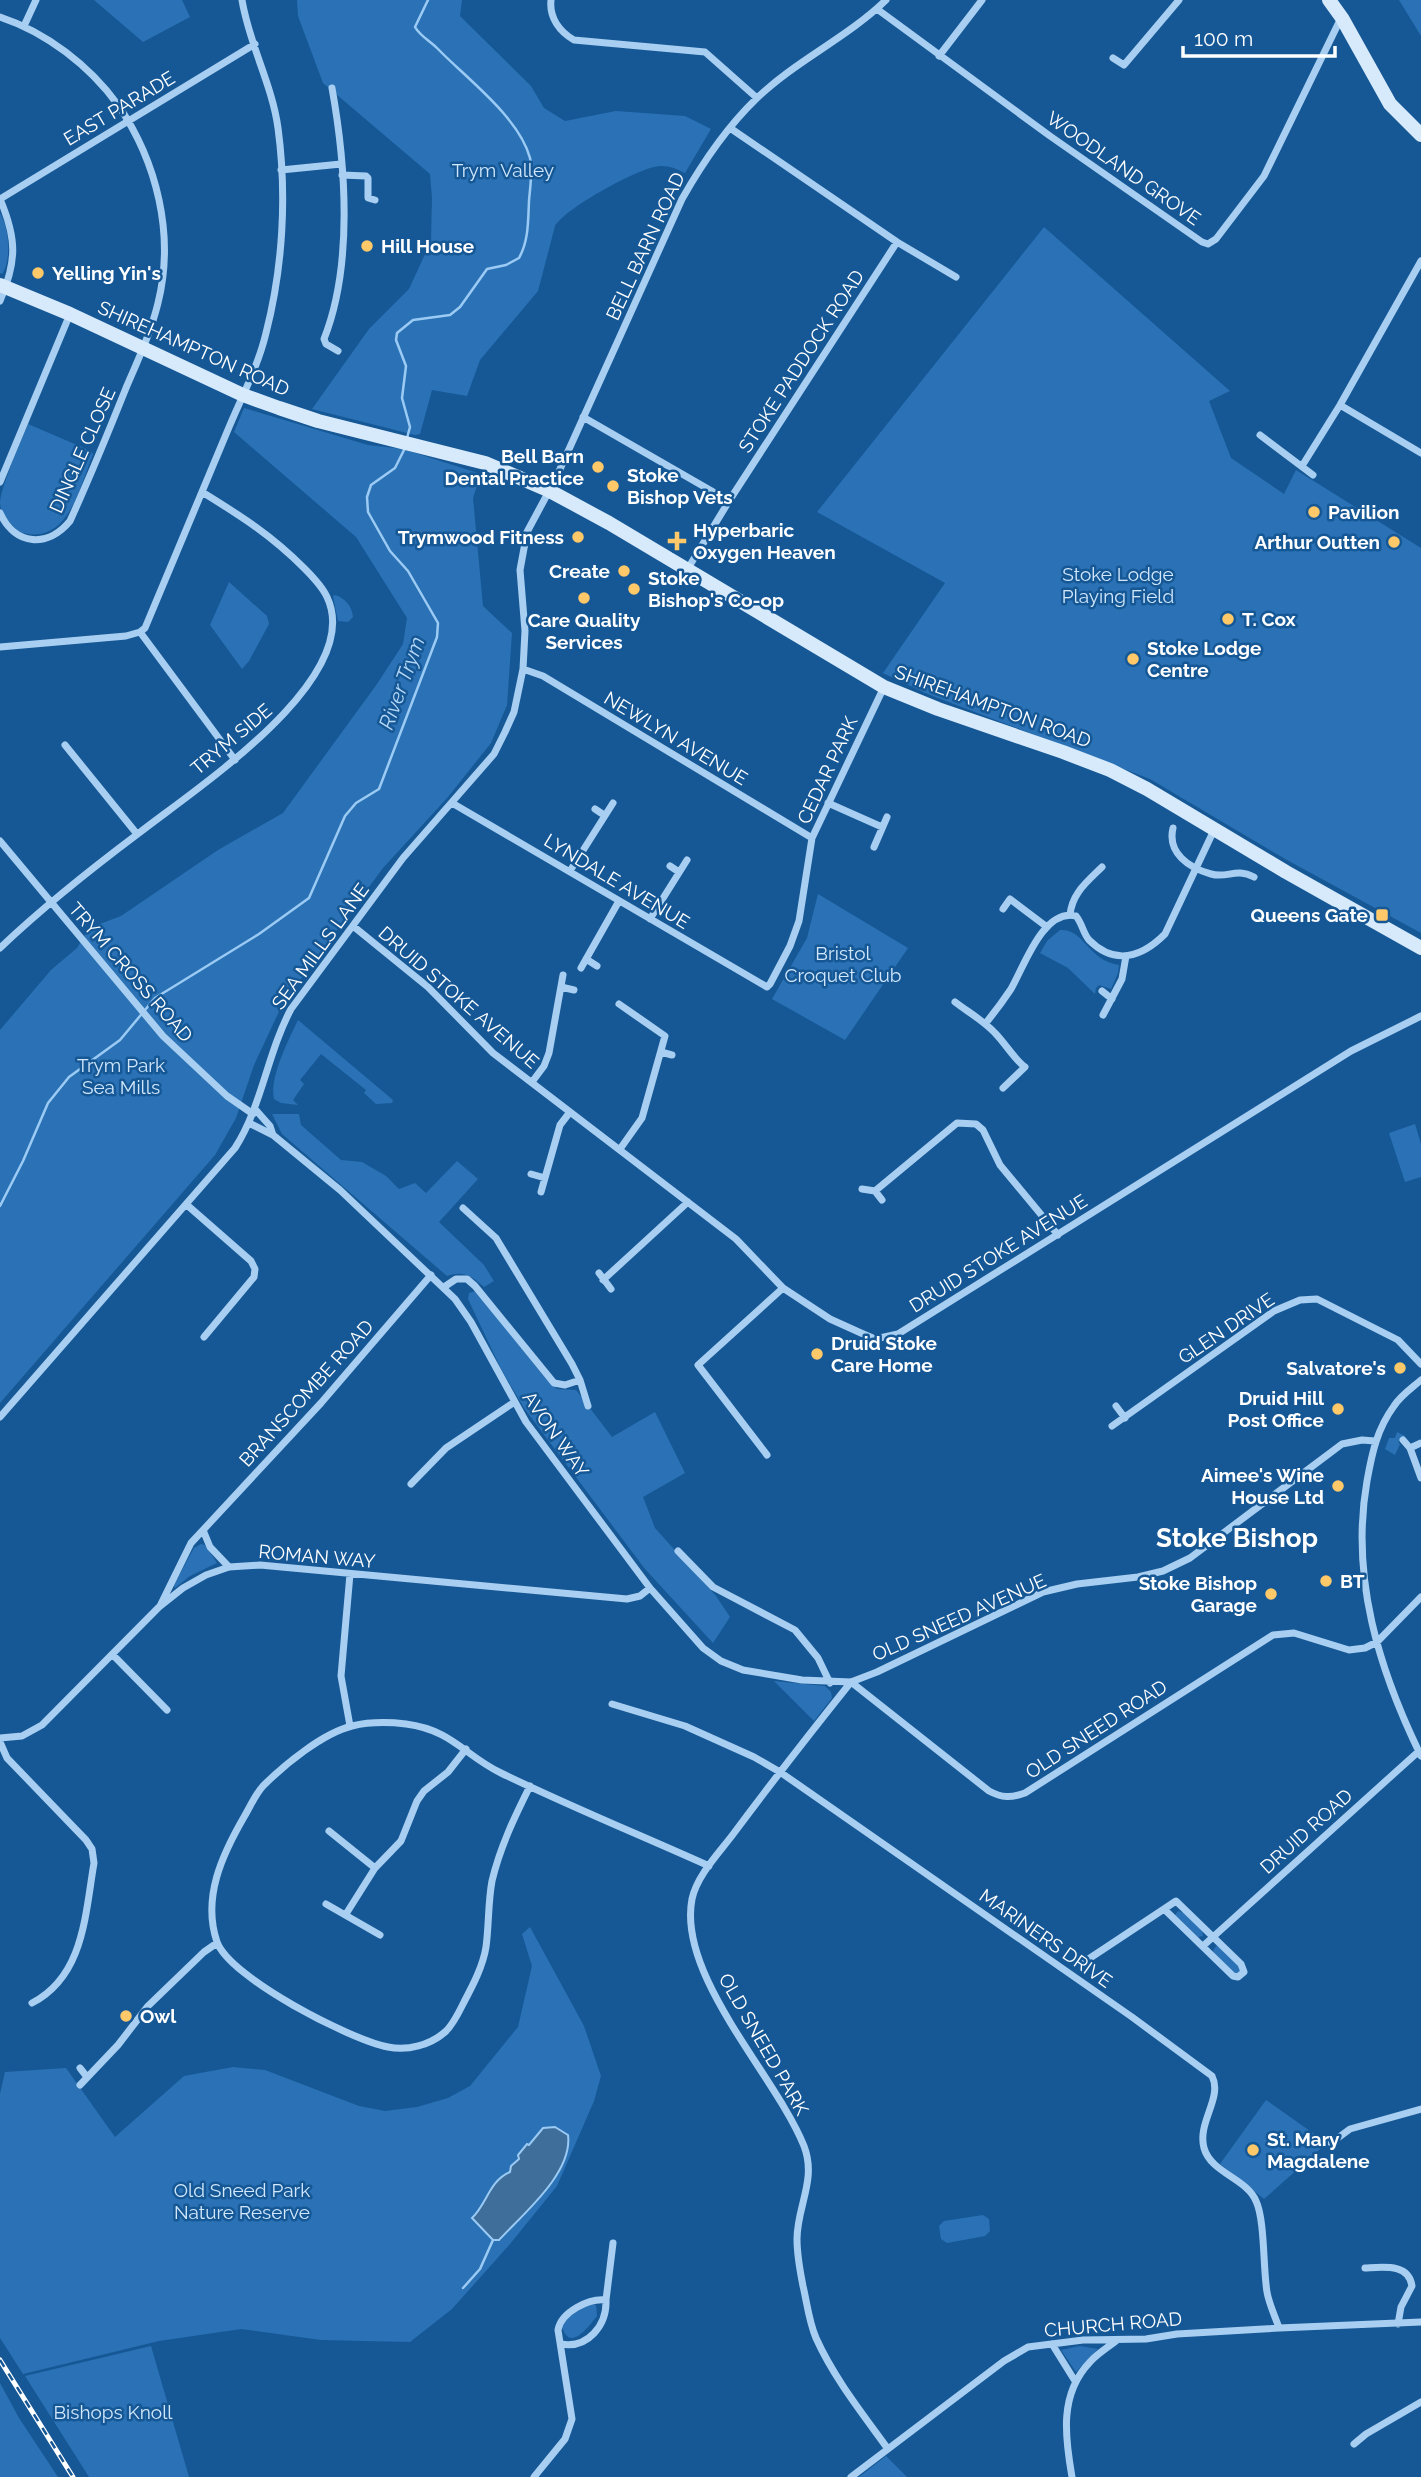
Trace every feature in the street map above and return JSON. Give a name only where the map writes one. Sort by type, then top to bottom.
[{"type":"main road","points":[[1329,0],[1342,18],[1390,104],[1421,135]]},
{"type":"main road","name":"SHIREHAMPTON ROAD","points":[[2,291],[71,314],[243,395],[318,421],[485,463],[548,490],[589,511],[884,687],[1110,770],[1421,948]]},
{"type":"street","points":[[24,26],[36,0]]},
{"type":"street","points":[[0,647],[126,636],[145,628],[265,337],[273,304],[281,237],[278,125],[242,0]]},
{"type":"street","points":[[551,0],[552,13],[559,29],[574,40],[705,52],[757,98]]},
{"type":"street","name":"BELL BARN ROAD","points":[[548,490],[556,478],[682,199],[702,165],[757,98],[886,0]]},
{"type":"street","points":[[939,56],[982,0]]},
{"type":"street","points":[[1113,58],[1124,65],[1180,0]]},
{"type":"street","name":"WOODLAND GROVE","points":[[877,9],[1202,243],[1208,244],[1216,239],[1264,176],[1342,18]]},
{"type":"street","name":"DINGLE CLOSE","points":[[0,17],[24,26],[59,48],[96,79],[128,121],[155,181],[164,233],[164,266],[159,301],[142,349],[70,521],[55,535],[42,539],[18,537],[9,530],[0,513]]},
{"type":"street","name":"EAST PARADE","points":[[0,199],[255,44]]},
{"type":"street","points":[[332,88],[342,176],[343,224],[340,282],[334,315],[324,340],[338,351]]},
{"type":"street","points":[[730,128],[897,242],[956,277]]},
{"type":"street","points":[[281,170],[341,164]]},
{"type":"street","points":[[342,176],[366,176],[368,198],[375,200]]},
{"type":"street","name":"SHIREHAMPTON ROAD","points":[[0,199],[14,242],[13,260],[2,291]]},
{"type":"street","name":"STOKE PADDOCK ROAD","points":[[687,570],[897,242]]},
{"type":"street","points":[[1302,466],[1421,261]]},
{"type":"street","points":[[0,482],[71,314]]},
{"type":"street","points":[[1339,405],[1421,453]]},
{"type":"street","points":[[583,417],[729,501]]},
{"type":"street","points":[[1260,435],[1313,474]]},
{"type":"street","name":"SEA MILLS LANE","points":[[0,1417],[235,1148],[254,1112],[282,1027],[302,993],[403,858],[494,754],[514,712],[523,669],[525,631],[521,556],[527,532],[548,490]]},
{"type":"street","name":"TRYM SIDE","points":[[0,948],[137,834],[235,760],[288,711],[314,673],[329,643],[332,618],[327,596],[312,577],[276,541],[202,492]]},
{"type":"street","points":[[140,632],[235,760]]},
{"type":"street","name":"NEWLYN AVENUE","points":[[523,669],[543,676],[812,838]]},
{"type":"street","name":"CEDAR PARK","points":[[767,987],[790,946],[799,922],[812,838],[884,687]]},
{"type":"street","points":[[65,745],[137,834]]},
{"type":"street","name":"LYNDALE AVENUE","points":[[452,803],[767,987]]},
{"type":"street","points":[[570,871],[612,803]]},
{"type":"street","points":[[828,803],[882,827]]},
{"type":"street","points":[[595,809],[604,815]]},
{"type":"street","points":[[874,847],[887,817]]},
{"type":"street","points":[[1174,828],[1172,844],[1177,854],[1186,862],[1211,874],[1243,872],[1254,877]]},
{"type":"street","points":[[985,1024],[1009,991],[1034,944],[1047,927],[1060,918],[1069,915],[1078,918],[1089,939],[1105,953],[1126,956],[1141,953],[1153,946],[1165,933],[1214,830]]},
{"type":"street","name":"TRYM CROSS ROAD","points":[[0,841],[145,1017],[226,1096],[254,1112]]},
{"type":"street","points":[[650,919],[687,860]]},
{"type":"street","points":[[670,866],[679,872]]},
{"type":"street","points":[[1069,915],[1074,895],[1102,867]]},
{"type":"street","points":[[1003,909],[1010,900],[1047,927]]},
{"type":"street","points":[[581,968],[619,901]]},
{"type":"street","name":"DRUID STOKE AVENUE","points":[[352,926],[428,987],[493,1053],[736,1239],[783,1288],[830,1319],[876,1339],[898,1334],[1351,1051],[1421,1016]]},
{"type":"street","points":[[1103,1015],[1122,979],[1126,956]]},
{"type":"street","points":[[586,959],[597,966]]},
{"type":"street","points":[[532,1082],[550,1054],[563,975]]},
{"type":"street","points":[[561,987],[574,990]]},
{"type":"street","points":[[1102,991],[1112,999]]},
{"type":"street","points":[[955,1002],[985,1024],[1014,1054],[1019,1063],[1025,1066],[1003,1087]]},
{"type":"street","points":[[619,1004],[665,1036],[642,1118],[620,1149]]},
{"type":"street","points":[[661,1052],[672,1055]]},
{"type":"street","name":"AVON WAY","points":[[254,1112],[270,1126],[273,1135]]},
{"type":"street","points":[[541,1192],[560,1125],[570,1112]]},
{"type":"street","name":"AVON WAY","points":[[249,1123],[273,1135],[340,1190],[444,1287],[471,1322],[513,1403],[650,1588],[703,1648],[721,1661],[743,1670],[830,1683],[851,1682]]},
{"type":"street","points":[[875,1191],[957,1123],[976,1124],[983,1130],[1000,1165],[1058,1235]]},
{"type":"street","points":[[531,1174],[544,1178]]},
{"type":"street","points":[[862,1189],[875,1191],[882,1200]]},
{"type":"street","points":[[611,1289],[601,1277],[688,1202]]},
{"type":"street","points":[[187,1205],[251,1261],[255,1269],[254,1277],[204,1337]]},
{"type":"street","points":[[463,1208],[496,1238],[580,1380],[587,1406]]},
{"type":"street","name":"BRANSCOMBE ROAD","points":[[159,1607],[182,1557],[203,1530],[321,1403],[431,1275]]},
{"type":"street","points":[[444,1287],[456,1279],[467,1279],[554,1383],[565,1385],[580,1380]]},
{"type":"street","points":[[766,1455],[698,1365],[783,1288]]},
{"type":"street","name":"GLEN DRIVE","points":[[1112,1426],[1274,1311],[1300,1300],[1317,1299],[1387,1334],[1398,1340],[1421,1364]]},
{"type":"street","points":[[211,1329],[220,1337]]},
{"type":"street","points":[[1420,1753],[1399,1706],[1377,1642],[1368,1611],[1362,1560],[1365,1494],[1375,1441],[1395,1405],[1421,1380]]},
{"type":"street","points":[[411,1484],[446,1448],[513,1403]]},
{"type":"street","points":[[1116,1406],[1125,1418]]},
{"type":"street","name":"OLD SNEED AVENUE","points":[[851,1682],[1043,1592],[1163,1571],[1190,1558],[1342,1444],[1362,1440],[1375,1441]]},
{"type":"street","points":[[1403,1440],[1410,1448],[1421,1478]]},
{"type":"street","points":[[1410,1448],[1421,1443]]},
{"type":"street","points":[[203,1530],[210,1547],[229,1567]]},
{"type":"street","points":[[678,1551],[713,1587],[795,1630],[818,1658],[830,1683]]},
{"type":"street","name":"ROMAN WAY","points":[[0,1740],[22,1736],[42,1725],[159,1607],[194,1581],[229,1567],[260,1565],[627,1599],[640,1596],[650,1588]]},
{"type":"street","points":[[350,1574],[341,1676],[350,1726]]},
{"type":"street","points":[[1377,1642],[1421,1597]]},
{"type":"street","name":"OLD SNEED ROAD","points":[[851,1682],[989,1791],[1014,1797],[1025,1793],[1273,1634],[1294,1633],[1349,1650],[1365,1648],[1377,1642]]},
{"type":"street","points":[[113,1655],[167,1710]]},
{"type":"street","name":"OLD SNEED PARK","points":[[851,1682],[709,1866],[695,1889],[692,1902],[693,1937],[709,1984],[792,2121],[805,2149],[810,2177],[797,2238],[799,2264],[815,2336],[847,2392],[888,2449]]},
{"type":"street","name":"MARINERS DRIVE","points":[[612,1704],[685,1726],[754,1757],[779,1772],[1132,2017],[1212,2076],[1216,2092],[1204,2122],[1204,2148],[1213,2163],[1243,2186],[1256,2201],[1267,2295],[1279,2328]]},
{"type":"street","points":[[530,1786],[510,1825],[492,1883],[486,1951],[473,1986],[447,2031],[429,2042],[408,2048],[390,2048],[362,2039],[306,2012],[271,1991],[225,1956],[218,1943],[212,1917],[212,1890],[219,1867],[261,1788],[306,1750],[350,1726],[370,1723],[409,1724],[437,1731],[491,1768],[709,1866]]},
{"type":"street","points":[[0,1740],[7,1758],[86,1840],[94,1855],[76,1952],[62,1980],[32,2003]]},
{"type":"street","points":[[345,1914],[375,1868],[401,1841],[417,1801],[448,1772],[466,1749]]},
{"type":"street","name":"DRUID ROAD","points":[[1203,1946],[1420,1753]]},
{"type":"street","points":[[0,1765],[7,1758]]},
{"type":"street","points":[[329,1830],[375,1868]]},
{"type":"street","points":[[1084,1962],[1176,1901],[1214,1935],[1241,1964],[1244,1972],[1238,1977],[1233,1976],[1164,1909]]},
{"type":"street","points":[[326,1904],[380,1935]]},
{"type":"street","points":[[80,2085],[118,2045],[148,2006],[204,1952],[218,1943]]},
{"type":"street","points":[[80,2068],[87,2077]]},
{"type":"street","points":[[1331,2143],[1350,2129],[1421,2109]]},
{"type":"street","points":[[561,2344],[576,2345],[596,2332],[606,2312],[613,2244]]},
{"type":"street","points":[[1365,2267],[1390,2267],[1404,2271],[1409,2276],[1412,2286],[1401,2307],[1398,2324]]},
{"type":"street","points":[[534,2477],[565,2439],[572,2419],[559,2322],[589,2302],[606,2300]]},
{"type":"street","name":"CHURCH ROAD","points":[[851,2477],[1004,2361],[1028,2347],[1083,2340],[1116,2341],[1279,2328],[1421,2322]]},
{"type":"street","points":[[1072,2477],[1065,2439],[1075,2381],[1091,2360],[1116,2341]]},
{"type":"street","points":[[1052,2344],[1075,2381]]},
{"type":"street","points":[[1354,2444],[1421,2402]]},
{"type":"green space","points":[[94,0],[182,0],[190,17],[143,42]]},
{"type":"green space","name":"Trym Valley","points":[[297,0],[462,0],[460,16],[531,86],[544,108],[565,121],[616,111],[685,116],[711,129],[685,173],[662,166],[644,170],[600,192],[572,210],[555,226],[538,291],[480,360],[467,396],[432,390],[420,434],[415,435],[312,409],[369,329],[409,289],[431,241],[432,198],[430,174],[323,83],[298,16]]},
{"type":"green space","points":[[1399,0],[1421,0],[1421,36]]},
{"type":"green space","points":[[0,213],[6,226],[8,244],[7,261],[2,274],[0,273]]},
{"type":"green space","name":"Stoke Lodge Playing Field","points":[[1044,227],[1230,391],[1209,401],[1231,458],[1284,494],[1296,470],[1421,548],[1421,933],[1287,860],[1150,779],[925,693],[883,673],[945,583],[817,512]]},
{"type":"green space","name":"Trym Park Sea Mills","points":[[244,408],[368,445],[403,449],[481,474],[473,498],[483,606],[512,633],[507,705],[491,743],[448,797],[383,868],[283,1003],[254,1065],[236,1118],[215,1155],[0,1403],[0,1030],[51,970],[77,948],[89,928],[121,916],[218,850],[283,813],[403,644],[407,618],[356,537],[234,432]]},
{"type":"green space","points":[[28,424],[93,454],[69,512],[49,531],[36,534],[19,532],[5,516],[0,504],[7,476]]},
{"type":"green space","points":[[229,582],[267,616],[269,624],[242,669],[210,625]]},
{"type":"green space","points":[[333,596],[350,606],[353,617],[348,622],[338,621]]},
{"type":"green space","name":"Bristol Croquet Club","points":[[818,894],[908,948],[845,1040],[772,999],[807,938]]},
{"type":"green space","points":[[1060,930],[1075,934],[1100,957],[1119,965],[1111,989],[1099,985],[1095,994],[1068,968],[1040,953],[1047,941]]},
{"type":"green space","points":[[298,1020],[393,1100],[392,1103],[376,1104],[364,1093],[366,1090],[321,1054],[300,1080],[304,1084],[293,1100],[298,1105],[281,1103],[274,1099],[277,1070]]},
{"type":"green space","points":[[272,1114],[299,1114],[301,1125],[341,1160],[362,1162],[386,1176],[399,1189],[415,1183],[426,1193],[457,1161],[478,1179],[439,1222],[484,1265],[494,1281],[484,1287],[467,1275],[447,1276],[282,1134]]},
{"type":"green space","points":[[1415,1124],[1421,1144],[1421,1177],[1405,1182],[1389,1133]]},
{"type":"green space","points":[[476,1291],[546,1379],[557,1389],[576,1390],[612,1437],[655,1412],[685,1473],[643,1497],[655,1528],[716,1596],[730,1617],[713,1643],[645,1569],[524,1408],[502,1371],[468,1299],[469,1293]]},
{"type":"green space","points":[[1397,1432],[1405,1436],[1398,1442],[1400,1444],[1395,1455],[1385,1449],[1389,1438],[1395,1438]]},
{"type":"green space","points":[[205,1545],[217,1563],[190,1576],[175,1588],[174,1585],[194,1548]]},
{"type":"green space","points":[[774,1681],[825,1686],[831,1692],[832,1698],[814,1721]]},
{"type":"green space","points":[[1178,1911],[1184,1913],[1202,1931],[1203,1936],[1198,1937],[1175,1915]]},
{"type":"green space","name":"Old Sneed Park Nature Reserve","points":[[530,1927],[584,2026],[601,2076],[594,2101],[557,2186],[452,2309],[410,2342],[321,2340],[241,2329],[159,2341],[23,2374],[0,2338],[0,2094],[5,2072],[66,2068],[115,2137],[184,2076],[233,2067],[265,2070],[359,2106],[385,2111],[417,2107],[448,2098],[470,2086],[518,2027],[532,1966],[522,1934]]},
{"type":"green space","points":[[1216,1946],[1240,1967],[1238,1974],[1215,1954],[1213,1951]]},
{"type":"green space","points":[[1266,2100],[1327,2143],[1264,2199],[1220,2164]]},
{"type":"green space","points":[[983,2215],[989,2219],[990,2231],[985,2236],[947,2243],[941,2239],[939,2226],[944,2221]]},
{"type":"green space","points":[[589,2304],[596,2305],[597,2316],[580,2335],[570,2338],[562,2327],[566,2319]]},
{"type":"green space","name":"Bishops Knoll","points":[[151,2346],[189,2477],[89,2477],[25,2376]]},
{"type":"green space","points":[[1080,2346],[1098,2349],[1076,2372],[1061,2350]]},
{"type":"green space","points":[[0,2383],[19,2418],[58,2477],[0,2477]]},
{"type":"green space","points":[[886,2456],[907,2477],[859,2477]]},
{"type":"shaded area","points":[[555,2127],[568,2135],[563,2164],[533,2205],[499,2240],[493,2240],[472,2218],[497,2181],[510,2172],[511,2166],[519,2159],[518,2155],[527,2144],[529,2145],[543,2128]]},
{"type":"waterway","name":"River Trym","points":[[407,438],[410,427],[402,398],[406,366],[396,340],[397,333],[413,320],[450,315],[460,307],[487,269],[506,265],[519,258],[525,244],[531,174],[530,158],[515,128],[477,85],[415,27],[428,0]]},
{"type":"waterway","name":"River Trym","points":[[0,1206],[48,1103],[69,1077],[120,1040],[155,998],[259,934],[309,898],[345,816],[356,803],[379,789],[437,637],[438,623],[408,571],[390,551],[368,512],[367,497],[371,485],[395,468],[405,448]]},
{"type":"waterway","points":[[463,2288],[480,2269],[493,2240]]},
{"type":"railway","points":[[0,2360],[73,2477]]},
{"type":"place","name":"Hill House","points":[[367,246]]},
{"type":"place","name":"Yelling Yin's","points":[[38,273]]},
{"type":"place","name":"Bell Barn Dental Practice","points":[[598,467]]},
{"type":"place","name":"Stoke Bishop Vets","points":[[613,486]]},
{"type":"place","name":"Pavilion","points":[[1314,512]]},
{"type":"place","name":"Trymwood Fitness","points":[[578,537]]},
{"type":"place","name":"Hyperbaric Oxygen Heaven","points":[[677,541]]},
{"type":"place","name":"Arthur Outten","points":[[1394,542]]},
{"type":"place","name":"Create","points":[[624,571]]},
{"type":"place","name":"Stoke Bishop's Co-op","points":[[634,589]]},
{"type":"place","name":"Care Quality Services","points":[[584,598]]},
{"type":"place","name":"T. Cox","points":[[1228,619]]},
{"type":"place","name":"Stoke Lodge Centre","points":[[1133,659]]},
{"type":"place","name":"Queens Gate","points":[[1382,915]]},
{"type":"place","name":"Druid Stoke Care Home","points":[[817,1354]]},
{"type":"place","name":"Salvatore's","points":[[1400,1368]]},
{"type":"place","name":"Druid Hill Post Office","points":[[1338,1409]]},
{"type":"place","name":"Aimee's Wine House Ltd","points":[[1338,1486]]},
{"type":"place","name":"BT","points":[[1326,1581]]},
{"type":"place","name":"Stoke Bishop Garage","points":[[1271,1594]]},
{"type":"place","name":"Owl","points":[[126,2016]]},
{"type":"place","name":"St. Mary Magdalene","points":[[1253,2150]]},
{"type":"district","name":"Stoke Bishop","points":[[1237,1538]]}]
